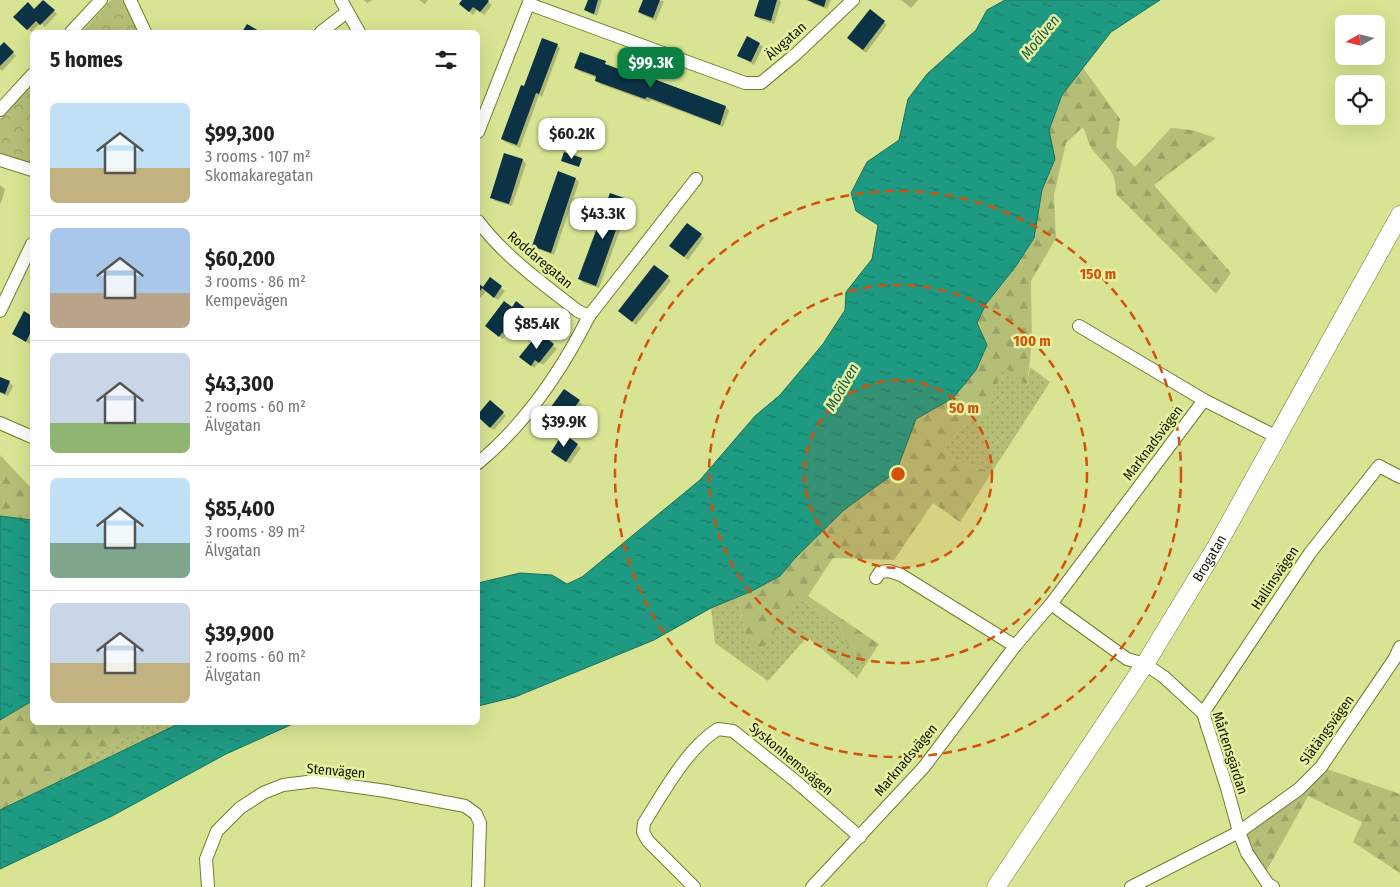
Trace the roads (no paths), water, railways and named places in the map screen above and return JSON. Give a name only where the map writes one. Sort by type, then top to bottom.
[{"type":"main road","name":"Brogatan","points":[[996,887],[1145,664],[1215,549],[1400,215]]},
{"type":"street","points":[[73,30],[101,0]]},
{"type":"street","points":[[130,0],[145,30]]},
{"type":"street","points":[[340,0],[358,30]]},
{"type":"street","name":"Älvgatan","points":[[530,2],[746,83],[761,82],[796,54],[853,0]]},
{"type":"street","points":[[480,127],[530,2]]},
{"type":"street","points":[[324,30],[347,12]]},
{"type":"street","points":[[0,110],[30,77]]},
{"type":"street","points":[[0,160],[30,169]]},
{"type":"street","points":[[480,461],[516,426],[546,387],[579,336],[589,316],[696,179]]},
{"type":"street","name":"Roddaregatan","points":[[480,224],[492,240],[516,262],[578,311],[589,316]]},
{"type":"street","points":[[0,311],[30,248]]},
{"type":"street","name":"Marknadsvägen","points":[[1080,326],[1204,400],[1276,437]]},
{"type":"street","name":"Marknadsvägen","points":[[812,887],[924,767],[1015,646],[1051,604],[1204,400]]},
{"type":"street","points":[[0,423],[30,436]]},
{"type":"street","name":"Hallinsvägen","points":[[1203,713],[1310,553],[1379,466],[1400,477]]},
{"type":"street","points":[[876,578],[880,572],[889,571],[901,575],[1015,646]]},
{"type":"street","name":"Mårtensgärdan","points":[[1051,604],[1127,659],[1145,664],[1164,677],[1203,713],[1247,854],[1268,884],[1273,887]]},
{"type":"street","name":"Slätängsvägen","points":[[1131,887],[1239,832],[1299,789],[1321,767],[1395,658],[1400,647]]},
{"type":"street","name":"Syskonhemsvägen","points":[[694,887],[648,841],[643,832],[644,823],[677,771],[709,734],[718,729],[733,731],[793,779],[860,837]]},
{"type":"street","name":"Stenvägen","points":[[208,887],[206,859],[217,831],[240,808],[262,793],[282,785],[315,781],[386,791],[466,806],[476,814],[480,823],[478,887]]},
{"type":"water","name":"Moälven","points":[[1005,0],[1160,0],[1111,32],[1062,95],[1049,130],[1055,159],[1042,190],[1034,238],[1016,266],[986,304],[977,323],[987,345],[976,370],[953,398],[916,419],[896,472],[844,510],[796,557],[780,576],[752,591],[711,608],[654,640],[515,697],[480,706],[480,583],[520,573],[552,575],[567,584],[582,577],[700,480],[755,416],[780,395],[823,344],[845,310],[846,292],[872,259],[878,225],[856,211],[851,193],[867,162],[899,140],[908,99],[927,74],[976,30],[987,10]]},
{"type":"water","points":[[0,516],[30,520],[30,702],[0,720]]},
{"type":"water","points":[[176,725],[291,725],[226,754],[112,816],[0,869],[0,810]]}]
